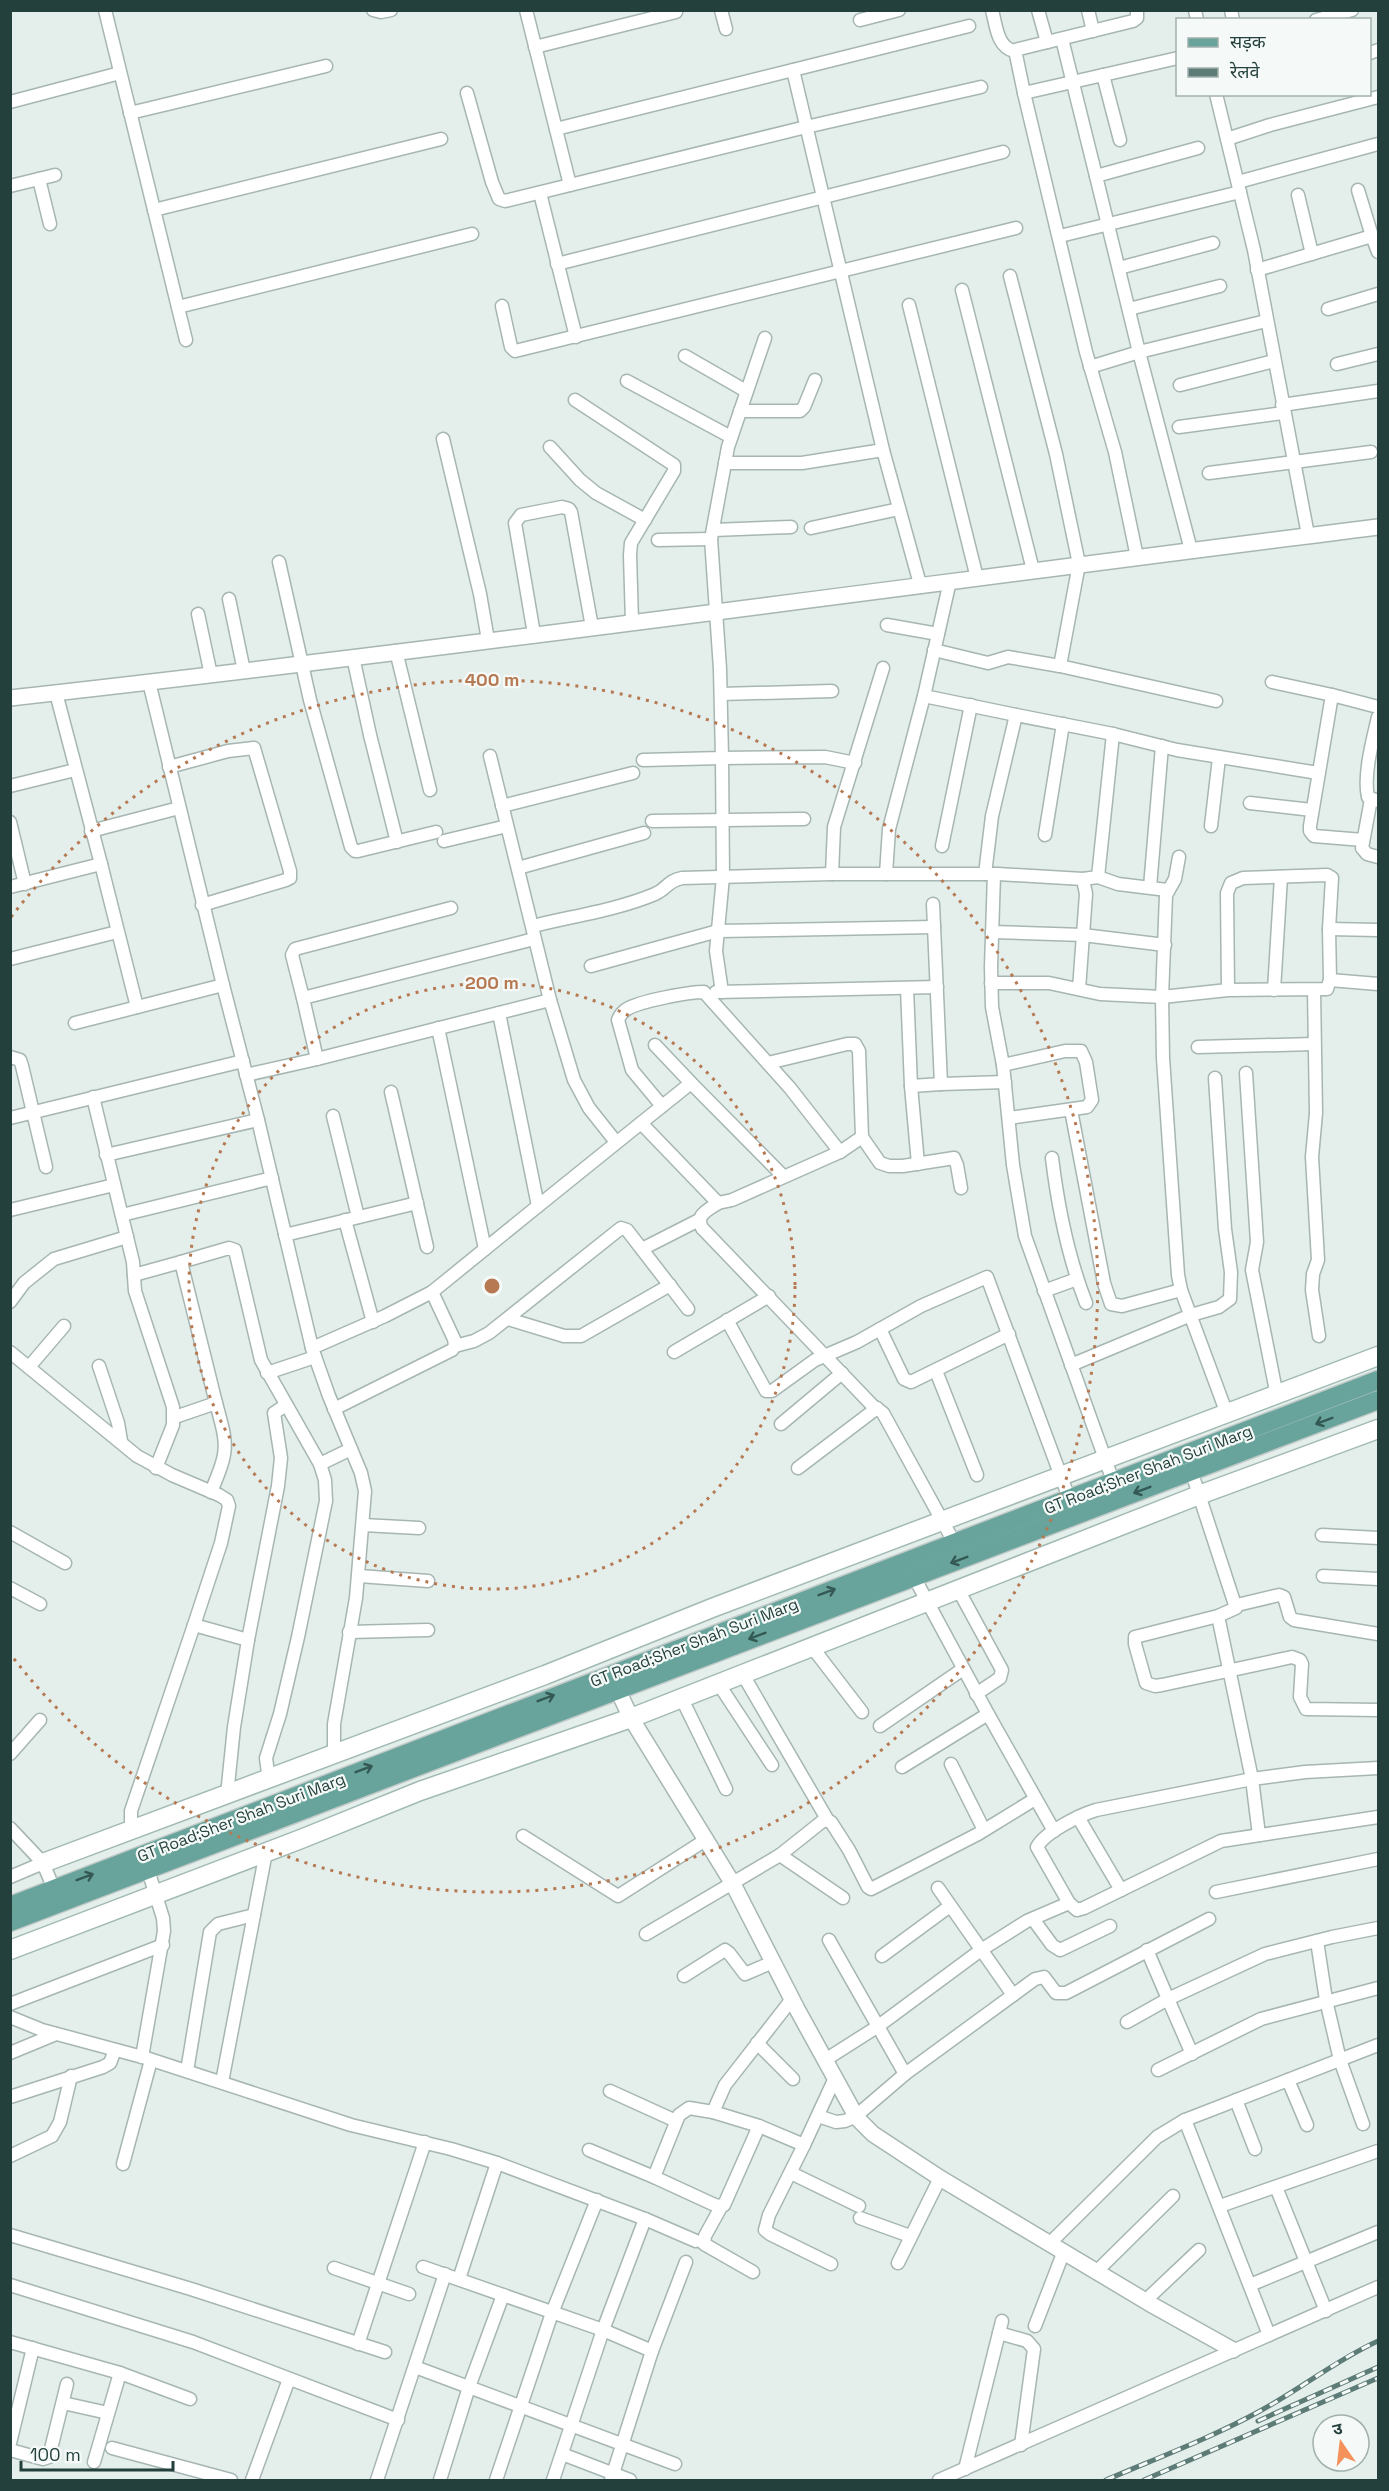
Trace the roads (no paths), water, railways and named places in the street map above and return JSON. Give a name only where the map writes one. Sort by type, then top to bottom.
[{"type":"main road","points":[[43,1863],[269,1780],[1378,1356]]},
{"type":"main road","name":"GT Road;Sher Shah Suri Marg","points":[[10,1905],[614,1682],[914,1577],[1188,1463],[1378,1380]]},
{"type":"main road","name":"GT Road;Sher Shah Suri Marg","points":[[10,1922],[148,1870],[1113,1481],[1188,1463],[1378,1400]]},
{"type":"main road","points":[[10,1950],[420,1791],[631,1718],[1199,1496],[1378,1429]]},
{"type":"street","points":[[105,10],[186,340]]},
{"type":"street","points":[[373,10],[381,12],[391,10]]},
{"type":"street","points":[[526,10],[570,185]]},
{"type":"street","points":[[721,10],[726,29]]},
{"type":"street","points":[[860,20],[899,10]]},
{"type":"street","points":[[992,10],[1002,42],[1008,50],[1014,51],[1136,20],[1137,10]]},
{"type":"street","points":[[1038,10],[1047,42]]},
{"type":"street","points":[[1088,10],[1093,31]]},
{"type":"street","points":[[1323,18],[1352,10]]},
{"type":"street","points":[[535,46],[676,12]]},
{"type":"street","points":[[556,129],[969,26]]},
{"type":"street","points":[[1062,39],[1139,352],[1191,550]]},
{"type":"street","points":[[1014,51],[1090,367],[1115,452],[1137,557]]},
{"type":"street","points":[[1024,93],[1176,58]]},
{"type":"street","points":[[130,113],[326,66]]},
{"type":"street","points":[[793,70],[883,450],[920,584]]},
{"type":"street","points":[[10,102],[120,73]]},
{"type":"street","points":[[1103,75],[1120,140]]},
{"type":"street","points":[[467,93],[497,197],[506,201],[981,87]]},
{"type":"street","points":[[1217,96],[1257,270],[1292,462],[1308,535]]},
{"type":"street","points":[[1227,139],[1270,125],[1378,97]]},
{"type":"street","points":[[154,210],[441,139]]},
{"type":"street","points":[[1060,236],[1239,187],[1378,144]]},
{"type":"street","points":[[1096,176],[1198,148]]},
{"type":"street","points":[[557,264],[1003,152]]},
{"type":"street","points":[[10,186],[55,175]]},
{"type":"street","points":[[39,179],[50,224]]},
{"type":"street","points":[[1358,190],[1378,252]]},
{"type":"street","points":[[540,193],[576,337]]},
{"type":"street","points":[[1298,195],[1312,254]]},
{"type":"street","points":[[501,306],[513,351],[1016,228]]},
{"type":"street","points":[[178,307],[472,234]]},
{"type":"street","points":[[1257,270],[1372,236]]},
{"type":"street","points":[[1119,268],[1213,243]]},
{"type":"street","points":[[1010,276],[1053,445],[1079,564],[1060,666]]},
{"type":"street","points":[[1129,309],[1220,286]]},
{"type":"street","points":[[962,290],[1033,570]]},
{"type":"street","points":[[1328,309],[1378,294]]},
{"type":"street","points":[[909,305],[976,578]]},
{"type":"street","points":[[1090,367],[1139,352],[1266,321]]},
{"type":"street","points":[[722,992],[716,951],[723,877],[721,694],[712,535],[731,437],[765,338]]},
{"type":"street","points":[[1337,364],[1378,354]]},
{"type":"street","points":[[685,356],[746,391]]},
{"type":"street","points":[[1180,385],[1274,361]]},
{"type":"street","points":[[740,411],[800,411],[804,407],[815,380]]},
{"type":"street","points":[[627,381],[731,437]]},
{"type":"street","points":[[1179,427],[1378,391]]},
{"type":"street","points":[[575,400],[674,465],[674,471],[630,549],[632,622]]},
{"type":"street","points":[[443,439],[480,594],[488,640]]},
{"type":"street","points":[[550,447],[580,480],[596,493],[645,520]]},
{"type":"street","points":[[725,463],[802,463],[883,450]]},
{"type":"street","points":[[1209,473],[1371,452]]},
{"type":"street","points":[[534,634],[515,523],[521,515],[562,507],[571,512],[592,627]]},
{"type":"street","points":[[811,528],[899,509]]},
{"type":"street","points":[[10,698],[715,612],[1378,526]]},
{"type":"street","points":[[658,540],[791,527]]},
{"type":"street","points":[[279,562],[310,700],[351,847],[355,851],[397,842],[507,826]]},
{"type":"street","points":[[886,874],[889,829],[924,696],[950,581]]},
{"type":"street","points":[[229,599],[244,670]]},
{"type":"street","points":[[198,614],[211,675]]},
{"type":"street","points":[[887,625],[938,634]]},
{"type":"street","points":[[934,650],[988,663],[1008,657],[1060,666],[1215,701]]},
{"type":"street","points":[[396,651],[430,790]]},
{"type":"street","points":[[353,657],[397,842]]},
{"type":"street","points":[[832,874],[834,827],[883,669]]},
{"type":"street","points":[[149,682],[202,905],[258,1120],[314,1352],[364,1486],[359,1576],[336,1713],[334,1754]]},
{"type":"street","points":[[1272,682],[1378,707]]},
{"type":"street","points":[[721,694],[831,691]]},
{"type":"street","points":[[56,693],[137,1007]]},
{"type":"street","points":[[1332,695],[1310,831],[1314,836],[1363,840]]},
{"type":"street","points":[[924,696],[1016,715],[1043,718],[1219,758],[1279,765],[1318,773]]},
{"type":"street","points":[[942,846],[971,705]]},
{"type":"street","points":[[1016,715],[994,806],[986,851],[990,874],[992,1007],[1003,1065],[1013,1165],[1025,1236],[1113,1481]]},
{"type":"street","points":[[1378,717],[1374,756],[1367,789],[1368,797],[1375,800],[1363,840],[1364,852],[1378,857]]},
{"type":"street","points":[[1045,835],[1063,724]]},
{"type":"street","points":[[1098,877],[1113,734]]},
{"type":"street","points":[[1150,887],[1162,746]]},
{"type":"street","points":[[169,767],[228,751],[254,748],[290,872],[290,878],[286,880],[202,905]]},
{"type":"street","points":[[490,756],[564,1053],[579,1093],[616,1142]]},
{"type":"street","points":[[643,760],[825,757],[855,763]]},
{"type":"street","points":[[1211,826],[1219,758]]},
{"type":"street","points":[[10,786],[75,770]]},
{"type":"street","points":[[502,806],[633,773]]},
{"type":"street","points":[[1250,803],[1312,810]]},
{"type":"street","points":[[91,831],[179,808]]},
{"type":"street","points":[[651,821],[804,819]]},
{"type":"street","points":[[10,822],[25,884]]},
{"type":"street","points":[[518,868],[644,833]]},
{"type":"street","points":[[1179,857],[1175,879],[1167,890],[1162,997],[1174,1224],[1181,1290],[1227,1414]]},
{"type":"street","points":[[10,887],[101,864]]},
{"type":"street","points":[[303,998],[534,933],[656,894],[672,880],[832,874],[990,874],[1083,879],[1098,877],[1118,884],[1167,890]]},
{"type":"street","points":[[991,982],[1049,983],[1110,995],[1162,997],[1228,990],[1327,988],[1330,980],[1331,877],[1327,875],[1243,878],[1231,883],[1228,887],[1228,990]]},
{"type":"street","points":[[1275,990],[1281,877]]},
{"type":"street","points":[[1079,989],[1086,894],[1083,879]]},
{"type":"street","points":[[933,904],[941,1084]]},
{"type":"street","points":[[317,1059],[292,955],[295,949],[451,908]]},
{"type":"street","points":[[591,966],[718,931],[934,927]]},
{"type":"street","points":[[1329,929],[1378,930]]},
{"type":"street","points":[[10,959],[117,932]]},
{"type":"street","points":[[992,932],[1083,935],[1165,945]]},
{"type":"street","points":[[1330,980],[1378,984]]},
{"type":"street","points":[[75,1023],[223,986]]},
{"type":"street","points":[[662,1106],[632,1070],[618,1020],[620,1015],[630,1007],[686,993],[936,987]]},
{"type":"street","points":[[907,988],[911,1086],[918,1164]]},
{"type":"street","points":[[1314,990],[1316,1113],[1312,1157],[1318,1260],[1311,1290],[1318,1336]]},
{"type":"street","points":[[707,992],[840,1152]]},
{"type":"street","points":[[246,1075],[550,1000]]},
{"type":"street","points":[[499,1013],[538,1206]]},
{"type":"street","points":[[438,1029],[485,1249]]},
{"type":"street","points":[[768,1063],[847,1044],[856,1045],[859,1051],[862,1137],[883,1165],[918,1164],[954,1158],[961,1188]]},
{"type":"street","points":[[1198,1047],[1314,1044]]},
{"type":"street","points":[[655,1045],[783,1176]]},
{"type":"street","points":[[1003,1065],[1065,1051],[1081,1052],[1086,1062],[1092,1102],[1087,1107],[1009,1118]]},
{"type":"street","points":[[10,1057],[20,1060],[22,1066],[46,1167]]},
{"type":"street","points":[[10,1118],[243,1061]]},
{"type":"street","points":[[1246,1073],[1257,1242],[1252,1270],[1276,1396]]},
{"type":"street","points":[[1071,1365],[1191,1315],[1223,1305],[1231,1295],[1215,1078]]},
{"type":"street","points":[[911,1086],[1005,1082]]},
{"type":"street","points":[[267,1373],[314,1352],[432,1292],[691,1083]]},
{"type":"street","points":[[391,1092],[428,1247]]},
{"type":"street","points":[[93,1097],[127,1237],[135,1291],[170,1395],[175,1417],[156,1468]]},
{"type":"street","points":[[1071,1110],[1104,1283],[1111,1304],[1122,1306],[1181,1290]]},
{"type":"street","points":[[333,1116],[358,1217]]},
{"type":"street","points":[[106,1155],[258,1120]]},
{"type":"street","points":[[641,1123],[718,1203]]},
{"type":"street","points":[[642,1249],[699,1220],[702,1214],[718,1203],[732,1200],[840,1152],[862,1137]]},
{"type":"street","points":[[1052,1158],[1063,1224],[1077,1280],[1086,1303]]},
{"type":"street","points":[[122,1215],[272,1178]]},
{"type":"street","points":[[10,1210],[114,1185]]},
{"type":"street","points":[[285,1235],[417,1203]]},
{"type":"street","points":[[345,1220],[373,1322]]},
{"type":"street","points":[[699,1220],[706,1233],[889,1421],[955,1544]]},
{"type":"street","points":[[334,1409],[449,1352],[454,1346],[483,1337],[617,1230],[625,1228],[627,1230],[688,1309]]},
{"type":"street","points":[[10,1302],[37,1271],[54,1259],[127,1237]]},
{"type":"street","points":[[134,1275],[228,1248],[235,1250],[256,1345],[267,1373],[320,1464],[325,1480],[326,1501],[295,1648],[266,1758],[269,1780]]},
{"type":"street","points":[[181,1262],[224,1433],[226,1451],[211,1492]]},
{"type":"street","points":[[727,1320],[768,1392],[775,1390],[815,1360],[986,1276],[989,1278],[1069,1498]]},
{"type":"street","points":[[1044,1290],[1077,1280]]},
{"type":"street","points":[[508,1319],[564,1336],[581,1336],[670,1285]]},
{"type":"street","points":[[432,1292],[454,1339],[454,1346]]},
{"type":"street","points":[[674,1352],[769,1296]]},
{"type":"street","points":[[29,1367],[64,1326]]},
{"type":"street","points":[[880,1329],[905,1381],[913,1382],[1009,1334]]},
{"type":"street","points":[[10,1352],[137,1456],[156,1468],[227,1500],[229,1510],[194,1625],[131,1811],[131,1830]]},
{"type":"street","points":[[99,1366],[118,1423],[121,1441]]},
{"type":"street","points":[[936,1371],[977,1475]]},
{"type":"street","points":[[781,1424],[842,1373]]},
{"type":"street","points":[[175,1417],[216,1403]]},
{"type":"street","points":[[226,1795],[248,1640],[278,1486],[281,1458],[274,1413],[286,1405]]},
{"type":"street","points":[[798,1468],[877,1408]]},
{"type":"street","points":[[320,1464],[351,1449]]},
{"type":"street","points":[[1188,1463],[1237,1605]]},
{"type":"street","points":[[363,1525],[418,1528]]},
{"type":"street","points":[[10,1532],[65,1563]]},
{"type":"street","points":[[1322,1535],[1378,1538]]},
{"type":"street","points":[[359,1576],[428,1581]]},
{"type":"street","points":[[1323,1576],[1378,1579]]},
{"type":"street","points":[[914,1577],[976,1694],[1054,1832]]},
{"type":"street","points":[[10,1588],[40,1604]]},
{"type":"street","points":[[959,1591],[1002,1670],[1000,1678],[976,1694]]},
{"type":"street","points":[[1378,1634],[1294,1620],[1290,1617],[1284,1597],[1279,1594],[1237,1605],[1233,1611],[1218,1616],[1142,1634],[1134,1641],[1144,1678],[1149,1685],[1162,1685],[1297,1658],[1302,1664],[1300,1697],[1306,1709],[1378,1710]]},
{"type":"street","points":[[1218,1616],[1252,1779],[1259,1835]]},
{"type":"street","points":[[194,1625],[248,1640]]},
{"type":"street","points":[[349,1632],[428,1630]]},
{"type":"street","points":[[812,1647],[862,1712]]},
{"type":"street","points":[[880,1726],[963,1669]]},
{"type":"street","points":[[742,1673],[868,1887],[871,1888],[984,1830],[1035,1798]]},
{"type":"street","points":[[614,1682],[631,1718],[733,1884],[856,2116],[873,2134],[940,2178],[1145,2301],[1233,2350]]},
{"type":"street","points":[[718,1683],[772,1765]]},
{"type":"street","points":[[681,1697],[726,1790]]},
{"type":"street","points":[[902,1767],[988,1714]]},
{"type":"street","points":[[10,1754],[40,1720]]},
{"type":"street","points":[[951,1764],[984,1830]]},
{"type":"street","points":[[1378,1768],[1305,1772],[1252,1779],[1096,1810],[1078,1817],[1054,1832],[1037,1847],[1069,1903],[1073,1908],[1081,1909],[1214,1843],[1378,1817]]},
{"type":"street","points":[[1078,1817],[1120,1890]]},
{"type":"street","points":[[646,1934],[780,1855],[827,1819]]},
{"type":"street","points":[[10,1828],[43,1863],[54,1889]]},
{"type":"street","points":[[523,1836],[618,1896],[707,1839]]},
{"type":"street","points":[[222,2082],[266,1852]]},
{"type":"street","points":[[780,1855],[843,1898]]},
{"type":"street","points":[[1216,1892],[1378,1859]]},
{"type":"street","points":[[10,1877],[43,1863]]},
{"type":"street","points":[[123,2164],[147,2058],[163,1945],[163,1918],[148,1870]]},
{"type":"street","points":[[938,1888],[1013,1995]]},
{"type":"street","points":[[825,2060],[877,2027],[981,1950],[1033,1919],[1069,1903]]},
{"type":"street","points":[[882,1956],[950,1906]]},
{"type":"street","points":[[187,2071],[210,1932],[218,1924],[254,1915]]},
{"type":"street","points":[[1033,1919],[1052,1945],[1060,1950],[1110,1926]]},
{"type":"street","points":[[818,2116],[837,2122],[856,2116],[905,2074],[1042,1976],[1056,1993],[1066,1993],[1209,1919]]},
{"type":"street","points":[[1127,2022],[1168,1999],[1249,1960],[1317,1941],[1378,1928]]},
{"type":"street","points":[[829,1940],[905,2074]]},
{"type":"street","points":[[1317,1941],[1326,2000],[1340,2060],[1363,2124]]},
{"type":"street","points":[[10,2004],[163,1945]]},
{"type":"street","points":[[684,1976],[725,1950],[746,1974],[773,1962]]},
{"type":"street","points":[[1147,1950],[1192,2054]]},
{"type":"street","points":[[1158,2070],[1261,2019],[1378,1988]]},
{"type":"street","points":[[712,2112],[725,2085],[792,1999]]},
{"type":"street","points":[[10,2017],[56,2034],[147,2058],[351,2125],[425,2142],[497,2163],[597,2200],[696,2241]]},
{"type":"street","points":[[10,2053],[56,2034]]},
{"type":"street","points":[[757,2043],[793,2079]]},
{"type":"street","points":[[1035,2326],[1057,2247],[1157,2137],[1185,2120],[1378,2045]]},
{"type":"street","points":[[10,2097],[109,2064],[115,2050]]},
{"type":"street","points":[[10,2156],[52,2136],[60,2122],[71,2076]]},
{"type":"street","points":[[831,2264],[765,2230],[769,2215],[835,2078]]},
{"type":"street","points":[[1288,2080],[1307,2125]]},
{"type":"street","points":[[610,2091],[676,2121]]},
{"type":"street","points":[[1236,2100],[1255,2149]]},
{"type":"street","points":[[654,2176],[676,2121],[684,2110],[689,2108],[712,2112],[759,2126],[804,2145]]},
{"type":"street","points":[[1185,2120],[1269,2335]]},
{"type":"street","points":[[753,2272],[704,2244],[705,2236],[724,2205],[759,2126]]},
{"type":"street","points":[[358,2344],[425,2142]]},
{"type":"street","points":[[589,2150],[654,2176],[721,2207]]},
{"type":"street","points":[[1220,2206],[1378,2151]]},
{"type":"street","points":[[459,2279],[497,2163]]},
{"type":"street","points":[[791,2173],[859,2212],[910,2236]]},
{"type":"street","points":[[898,2263],[940,2178]]},
{"type":"street","points":[[1276,2187],[1326,2311]]},
{"type":"street","points":[[1097,2271],[1173,2196]]},
{"type":"street","points":[[496,2481],[552,2313],[597,2200]]},
{"type":"street","points":[[553,2481],[603,2330],[645,2219]]},
{"type":"street","points":[[1250,2285],[1378,2232]]},
{"type":"street","points":[[10,2235],[191,2289],[386,2352]]},
{"type":"street","points":[[1145,2301],[1199,2250]]},
{"type":"street","points":[[613,2477],[652,2351],[686,2262]]},
{"type":"street","points":[[423,2267],[603,2330],[652,2351]]},
{"type":"street","points":[[334,2268],[409,2294]]},
{"type":"street","points":[[377,2481],[445,2274]]},
{"type":"street","points":[[10,2285],[149,2327],[398,2420]]},
{"type":"street","points":[[939,2481],[1378,2287]]},
{"type":"street","points":[[440,2481],[469,2387],[503,2295]]},
{"type":"street","points":[[965,2469],[1000,2327],[1027,2341],[1034,2349],[1021,2445]]},
{"type":"street","points":[[10,2342],[120,2373],[190,2398]]},
{"type":"street","points":[[10,2443],[33,2348]]},
{"type":"street","points":[[415,2367],[675,2464]]},
{"type":"street","points":[[94,2462],[120,2373]]},
{"type":"street","points":[[252,2481],[289,2379]]},
{"type":"street","points":[[10,2451],[43,2459],[49,2457],[67,2384]]},
{"type":"street","points":[[63,2403],[108,2413]]},
{"type":"street","points":[[112,2448],[231,2481]]},
{"type":"street","points":[[562,2454],[613,2477],[630,2481]]},
{"type":"railway","points":[[1106,2480],[1241,2421],[1378,2341]]},
{"type":"railway","points":[[1258,2421],[1378,2367]]},
{"type":"railway","points":[[1144,2480],[1378,2378]]}]
